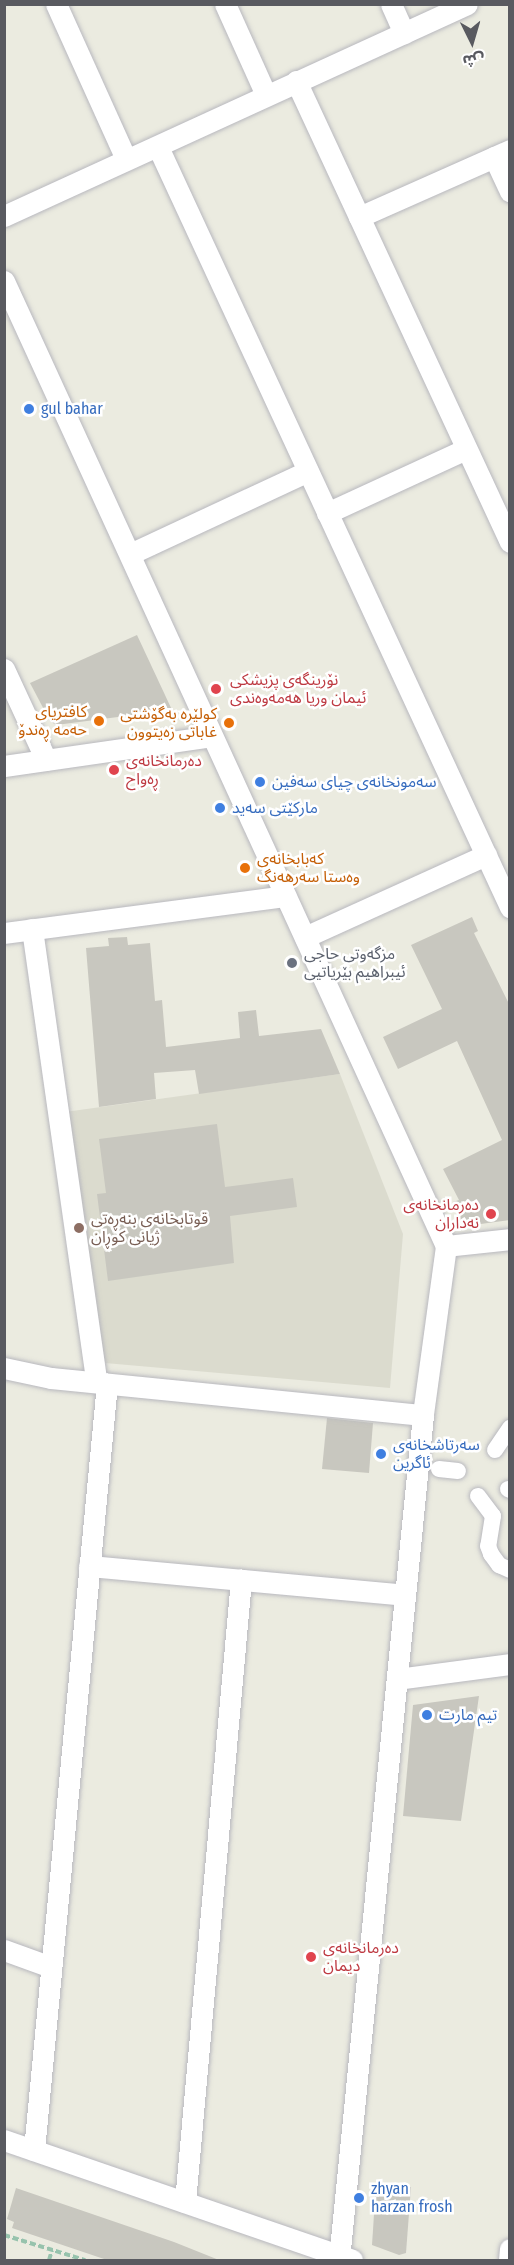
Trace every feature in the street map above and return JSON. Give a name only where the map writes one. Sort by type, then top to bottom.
[{"type":"street","points":[[56,4],[126,159]]},
{"type":"street","points":[[225,4],[266,95]]},
{"type":"street","points":[[391,4],[404,33]]},
{"type":"street","points":[[4,216],[467,4]]},
{"type":"street","points":[[296,81],[510,543]]},
{"type":"street","points":[[158,147],[510,907]]},
{"type":"street","points":[[359,217],[502,153],[510,192]]},
{"type":"street","points":[[4,281],[446,1246],[423,1415],[343,2259],[4,2140]]},
{"type":"street","points":[[327,513],[466,449]]},
{"type":"street","points":[[130,554],[308,471]]},
{"type":"street","points":[[4,669],[46,760]]},
{"type":"street","points":[[4,766],[212,735]]},
{"type":"street","points":[[305,937],[486,855]]},
{"type":"street","points":[[4,933],[286,896]]},
{"type":"street","points":[[32,929],[101,1382],[89,1566],[34,2150]]},
{"type":"street","points":[[446,1246],[510,1239]]},
{"type":"street","points":[[4,1368],[101,1382],[423,1415]]},
{"type":"street","points":[[502,1451],[510,1428]]},
{"type":"street","points":[[439,1469],[458,1471]]},
{"type":"street","points":[[478,1496],[493,1516],[488,1545],[490,1554],[499,1565],[510,1570]]},
{"type":"street","points":[[89,1566],[405,1595]]},
{"type":"street","points":[[185,2202],[242,1580]]},
{"type":"street","points":[[397,1679],[510,1664]]},
{"type":"street","points":[[4,1950],[51,1967]]},
{"type":"street","points":[[508,2260],[510,2249]]},
{"type":"path","points":[[4,2235],[85,2260]]},
{"type":"path","points":[[49,2260],[52,2250]]},
{"type":"shaded area","points":[[340,1074],[403,1234],[390,1388],[105,1363],[65,1112]]},
{"type":"building","points":[[137,635],[172,710],[56,725],[50,721],[30,683]]},
{"type":"building","points":[[472,917],[478,931],[474,933],[510,1006],[510,1220],[466,1226],[459,1220],[453,1202],[459,1200],[443,1169],[502,1140],[457,1041],[398,1069],[383,1037],[442,1009],[411,945]]},
{"type":"building","points":[[127,937],[128,945],[150,943],[155,1001],[162,1000],[166,1047],[240,1038],[238,1012],[256,1010],[259,1036],[321,1029],[340,1074],[199,1094],[195,1070],[154,1073],[156,1099],[99,1107],[86,948],[109,946],[108,938]]},
{"type":"building","points":[[217,1124],[225,1187],[293,1178],[297,1207],[230,1216],[234,1263],[108,1281],[97,1194],[106,1193],[99,1139]]},
{"type":"building","points":[[327,1418],[373,1423],[369,1473],[322,1469]]},
{"type":"building","points":[[479,1696],[461,1821],[403,1816],[413,1705]]},
{"type":"building","points":[[376,2184],[411,2187],[406,2253],[399,2255],[372,2245]]},
{"type":"building","points":[[16,2188],[174,2242],[219,2260],[107,2260],[12,2228],[14,2222],[7,2219]]},
{"type":"place","name":"gul bahar","points":[[29,409]]},
{"type":"place","name":"نۆرینگەی پزیشکی ئیمان وریا هەمەوەندی","points":[[216,689]]},
{"type":"place","name":"کافتریای حەمە ڕەندۆ","points":[[99,721]]},
{"type":"place","name":"کولێرە بەگۆشتی غاباتی زەیتوون","points":[[229,723]]},
{"type":"place","name":"دەرمانخانەی ڕەواح","points":[[114,770]]},
{"type":"place","name":"سەمونخانەی چیای سەفین","points":[[260,782]]},
{"type":"place","name":"مارکێتی سەید","points":[[220,808]]},
{"type":"place","name":"کەبابخانەی وەستا سەرهەنگ","points":[[245,868]]},
{"type":"place","name":"مزگەوتی حاجی ئیبراهیم بێریاتیی","points":[[292,963]]},
{"type":"place","name":"دەرمانخانەی نەداران","points":[[491,1214]]},
{"type":"place","name":"قوتابخانەی بنەڕەتی ژیانی کوڕان","points":[[79,1228]]},
{"type":"place","name":"سەرتاشخانەی ئاگرین","points":[[381,1454]]},
{"type":"place","name":"تیم مارت","points":[[427,1715]]},
{"type":"place","name":"دەرمانخانەی دیمان","points":[[311,1957]]},
{"type":"place","name":"zhyan harzan frosh","points":[[359,2198]]}]
